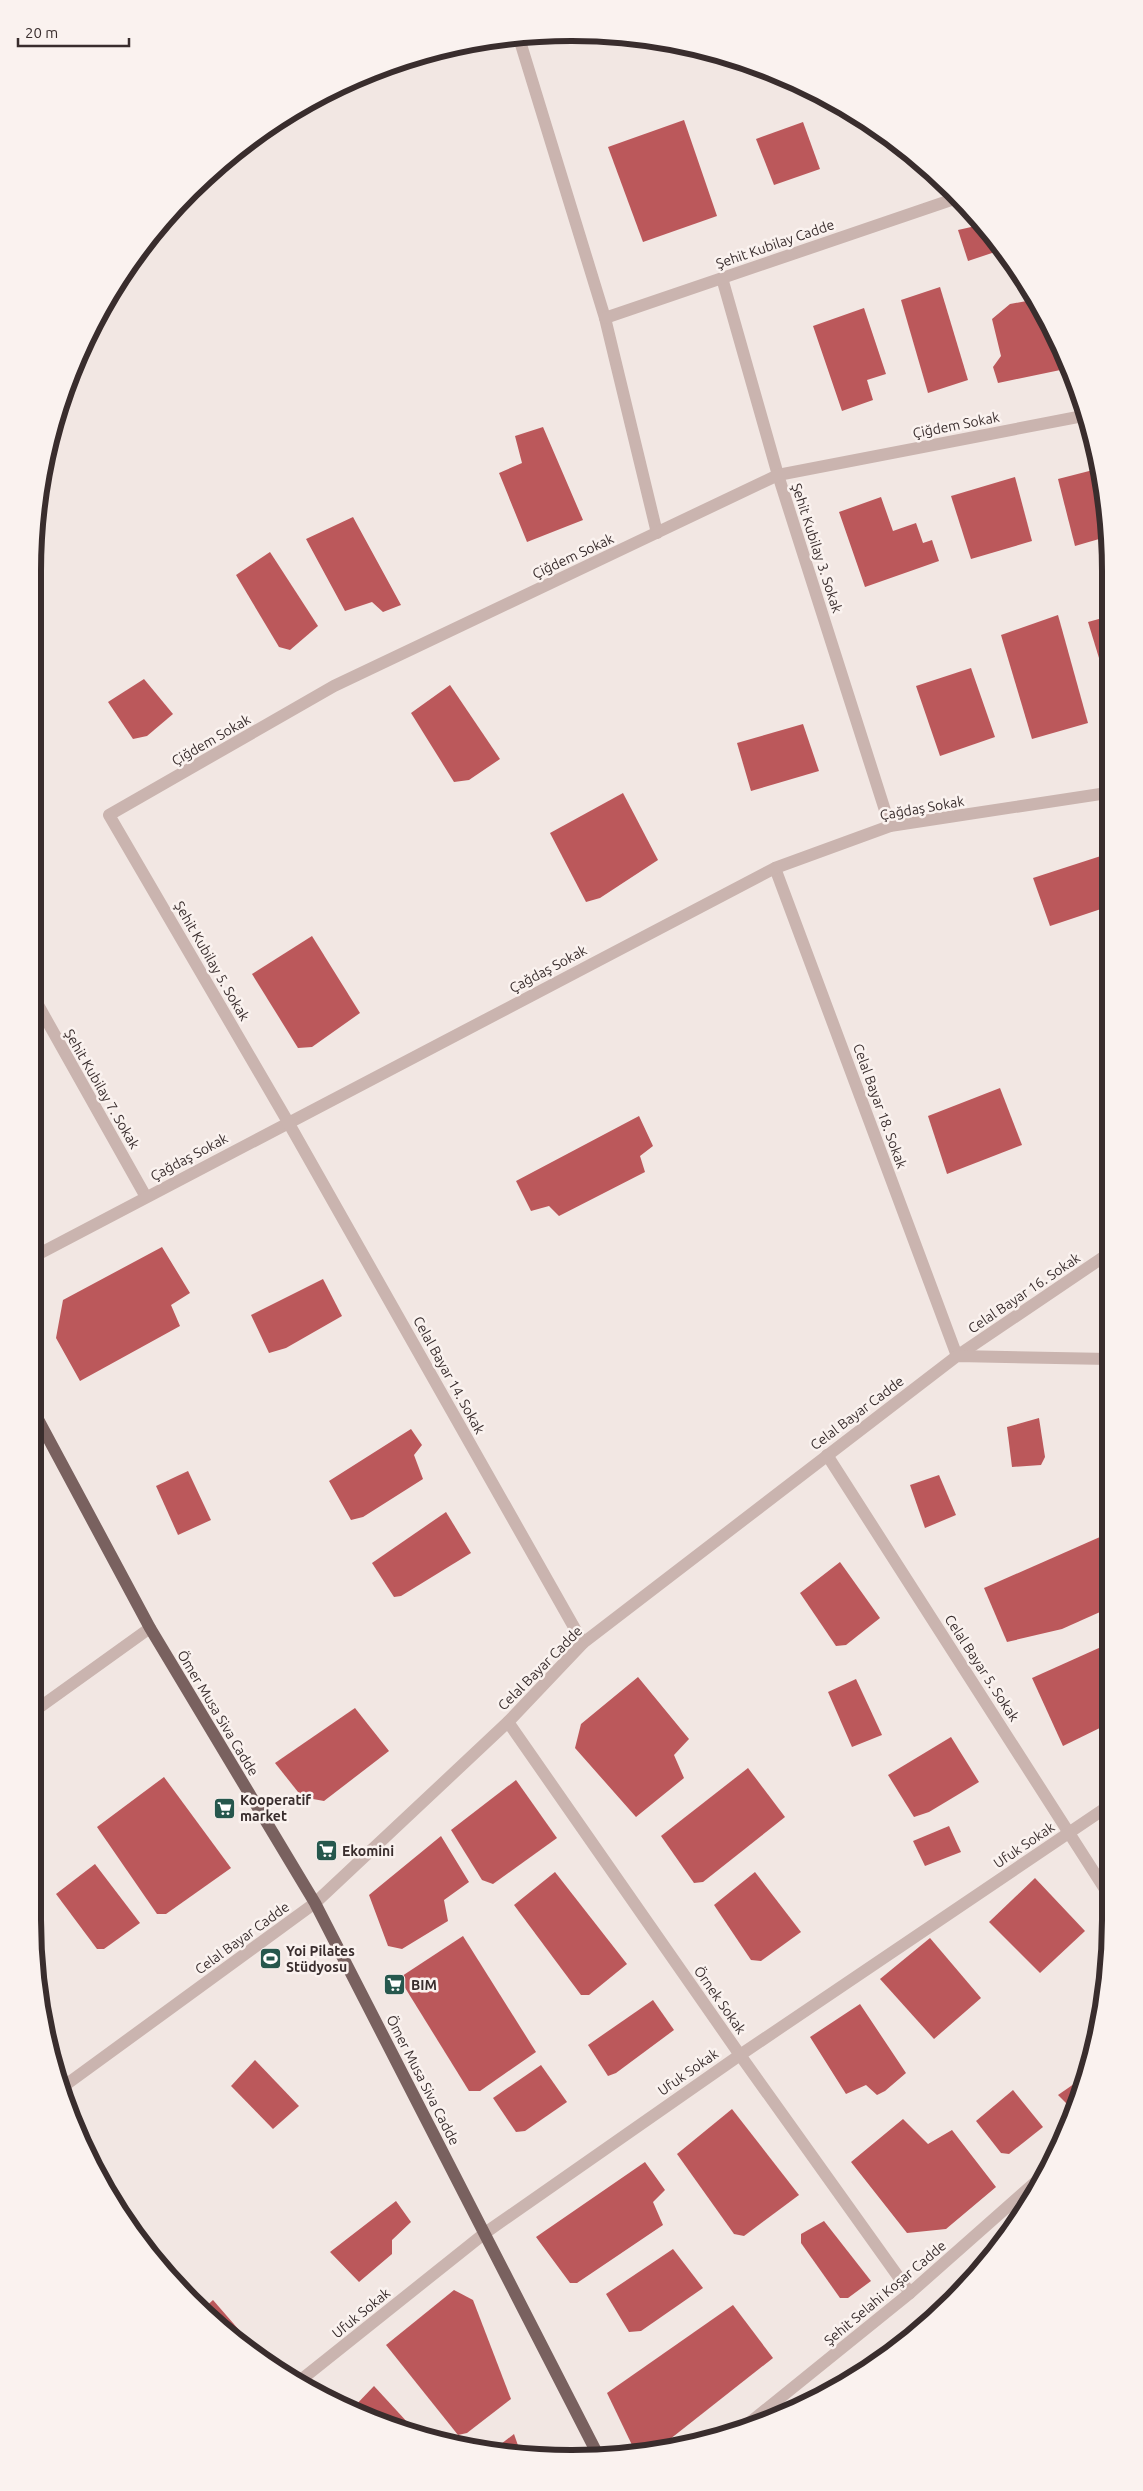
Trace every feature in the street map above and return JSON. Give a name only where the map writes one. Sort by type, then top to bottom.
[{"type":"main road","name":"Ömer Musa Siva Cadde","points":[[41,1427],[150,1628],[315,1903],[595,2449]]},
{"type":"street","points":[[521,44],[605,318],[656,533]]},
{"type":"street","name":"Şehit Kubilay Cadde","points":[[605,318],[949,201]]},
{"type":"street","name":"Şehit Kubilay 3. Sokak","points":[[722,278],[778,474],[890,826]]},
{"type":"street","name":"Çiğdem Sokak","points":[[109,815],[334,686],[778,474],[1079,417]]},
{"type":"street","name":"Çağdaş Sokak","points":[[41,1252],[775,868],[890,826],[1102,794]]},
{"type":"street","name":"Şehit Kubilay 5. Sokak","points":[[109,815],[288,1122]]},
{"type":"street","name":"Celal Bayar 18. Sokak","points":[[775,868],[957,1356]]},
{"type":"street","name":"Şehit Kubilay 7. Sokak","points":[[41,1012],[146,1197]]},
{"type":"street","name":"Celal Bayar 14. Sokak","points":[[288,1122],[583,1643]]},
{"type":"street","name":"Celal Bayar 16. Sokak","points":[[957,1356],[1102,1258]]},
{"type":"street","points":[[957,1356],[1102,1359]]},
{"type":"street","name":"Celal Bayar Cadde","points":[[67,2084],[315,1903],[508,1722],[583,1643],[957,1356]]},
{"type":"street","name":"Celal Bayar 5. Sokak","points":[[827,1455],[1070,1832],[1102,1885]]},
{"type":"street","points":[[41,1706],[150,1628]]},
{"type":"street","name":"Örnek Sokak","points":[[508,1722],[740,2055],[910,2293]]},
{"type":"street","name":"Ufuk Sokak","points":[[304,2378],[485,2233],[740,2055],[1102,1810]]},
{"type":"street","name":"Şehit Selahi Koşar Cadde","points":[[759,2415],[910,2293],[1030,2186]]},
{"type":"building","points":[[684,120],[717,216],[643,242],[608,147]]},
{"type":"building","points":[[803,122],[820,169],[774,185],[756,139]]},
{"type":"building","points":[[974,226],[994,252],[968,261],[958,230]]},
{"type":"building","points":[[940,287],[968,380],[928,393],[901,300]]},
{"type":"building","points":[[1028,301],[1047,337],[1061,370],[998,383],[993,367],[1001,356],[992,319],[1010,304]]},
{"type":"building","points":[[864,308],[886,374],[867,380],[873,400],[842,411],[813,326]]},
{"type":"building","points":[[543,427],[583,520],[527,542],[499,473],[522,463],[515,436]]},
{"type":"building","points":[[1092,470],[1101,538],[1075,546],[1058,479]]},
{"type":"building","points":[[1015,477],[1032,541],[971,559],[951,496]]},
{"type":"building","points":[[881,497],[893,531],[916,523],[923,543],[932,540],[939,561],[865,587],[839,512]]},
{"type":"building","points":[[353,517],[401,605],[383,612],[372,602],[345,611],[306,539]]},
{"type":"building","points":[[270,552],[318,626],[290,650],[279,647],[236,575]]},
{"type":"building","points":[[1058,615],[1088,723],[1032,739],[1001,635]]},
{"type":"building","points":[[1102,618],[1102,668],[1088,622]]},
{"type":"building","points":[[971,668],[995,737],[940,756],[916,686]]},
{"type":"building","points":[[144,679],[173,714],[147,736],[133,739],[108,702]]},
{"type":"building","points":[[450,685],[500,759],[469,780],[454,782],[411,713]]},
{"type":"building","points":[[803,724],[819,771],[751,791],[737,743]]},
{"type":"building","points":[[623,793],[658,860],[600,898],[586,902],[550,833]]},
{"type":"building","points":[[1102,856],[1102,909],[1050,926],[1033,878]]},
{"type":"building","points":[[312,936],[360,1013],[312,1047],[298,1048],[252,974]]},
{"type":"building","points":[[1000,1088],[1022,1145],[947,1174],[928,1116]]},
{"type":"building","points":[[639,1116],[653,1146],[640,1156],[645,1172],[559,1216],[549,1206],[531,1211],[516,1181]]},
{"type":"building","points":[[162,1247],[190,1293],[171,1305],[180,1326],[80,1381],[56,1338],[63,1300]]},
{"type":"building","points":[[323,1279],[342,1316],[286,1348],[269,1353],[251,1315]]},
{"type":"building","points":[[1039,1418],[1045,1457],[1041,1465],[1012,1467],[1007,1427]]},
{"type":"building","points":[[411,1429],[422,1445],[414,1455],[423,1479],[363,1517],[351,1520],[329,1481]]},
{"type":"building","points":[[188,1471],[211,1520],[178,1535],[156,1486]]},
{"type":"building","points":[[939,1475],[956,1515],[925,1528],[910,1485]]},
{"type":"building","points":[[446,1512],[471,1553],[401,1596],[394,1597],[372,1563]]},
{"type":"building","points":[[1102,1536],[1102,1611],[1062,1629],[1007,1642],[984,1588]]},
{"type":"building","points":[[840,1562],[880,1618],[846,1645],[836,1646],[800,1593]]},
{"type":"building","points":[[1102,1647],[1102,1727],[1063,1746],[1032,1678]]},
{"type":"building","points":[[638,1677],[689,1739],[674,1755],[684,1778],[636,1817],[575,1748],[581,1724]]},
{"type":"building","points":[[856,1679],[882,1735],[852,1747],[828,1692]]},
{"type":"building","points":[[355,1708],[389,1751],[324,1801],[302,1797],[275,1763]]},
{"type":"building","points":[[951,1737],[979,1782],[929,1812],[914,1817],[888,1775]]},
{"type":"building","points":[[748,1768],[785,1817],[703,1882],[694,1883],[661,1836]]},
{"type":"building","points":[[164,1777],[231,1868],[166,1914],[157,1914],[97,1827]]},
{"type":"building","points":[[516,1780],[557,1838],[493,1884],[482,1880],[451,1830]]},
{"type":"building","points":[[949,1826],[961,1852],[925,1866],[913,1841]]},
{"type":"building","points":[[441,1836],[469,1882],[444,1900],[448,1921],[402,1949],[388,1946],[369,1895]]},
{"type":"building","points":[[95,1864],[140,1923],[104,1949],[97,1949],[56,1894]]},
{"type":"building","points":[[555,1872],[627,1964],[589,1995],[581,1995],[514,1905]]},
{"type":"building","points":[[755,1872],[801,1932],[761,1961],[751,1960],[714,1905]]},
{"type":"building","points":[[1035,1878],[1085,1931],[1040,1973],[989,1922]]},
{"type":"building","points":[[463,1936],[536,2052],[480,2091],[469,2091],[399,1978]]},
{"type":"building","points":[[930,1938],[981,1998],[934,2039],[880,1979]]},
{"type":"building","points":[[653,2000],[674,2030],[616,2073],[608,2076],[588,2045]]},
{"type":"building","points":[[860,2004],[906,2073],[885,2091],[877,2095],[866,2085],[846,2094],[810,2037]]},
{"type":"building","points":[[255,2060],[299,2106],[273,2129],[231,2086]]},
{"type":"building","points":[[541,2065],[567,2102],[525,2131],[516,2132],[493,2098]]},
{"type":"building","points":[[1076,2082],[1068,2105],[1058,2095]]},
{"type":"building","points":[[1013,2090],[1043,2127],[1009,2154],[1001,2153],[976,2121]]},
{"type":"building","points":[[732,2109],[799,2195],[744,2236],[734,2234],[677,2154]]},
{"type":"building","points":[[903,2119],[928,2144],[952,2130],[996,2187],[946,2229],[907,2233],[851,2162]]},
{"type":"building","points":[[645,2162],[665,2190],[653,2202],[663,2225],[577,2283],[570,2283],[536,2237]]},
{"type":"building","points":[[396,2201],[411,2222],[392,2240],[392,2254],[359,2282],[330,2252]]},
{"type":"building","points":[[824,2221],[871,2281],[848,2298],[840,2298],[801,2243],[801,2234]]},
{"type":"building","points":[[673,2249],[703,2288],[641,2331],[629,2332],[606,2294]]},
{"type":"building","points":[[454,2290],[473,2300],[511,2399],[467,2433],[458,2435],[386,2345]]},
{"type":"building","points":[[213,2300],[245,2337],[222,2318],[208,2305]]},
{"type":"building","points":[[733,2305],[773,2358],[667,2441],[632,2445],[607,2393]]},
{"type":"building","points":[[374,2386],[409,2425],[401,2422],[357,2404]]},
{"type":"building","points":[[514,2434],[519,2447],[502,2445],[500,2445]]},
{"type":"place","name":"Kooperatif market","points":[[224,1808]]},
{"type":"place","name":"Ekomini","points":[[326,1851]]},
{"type":"place","name":"Yoi Pilates Stüdyosu","points":[[270,1959]]},
{"type":"place","name":"BIM","points":[[395,1985]]}]
